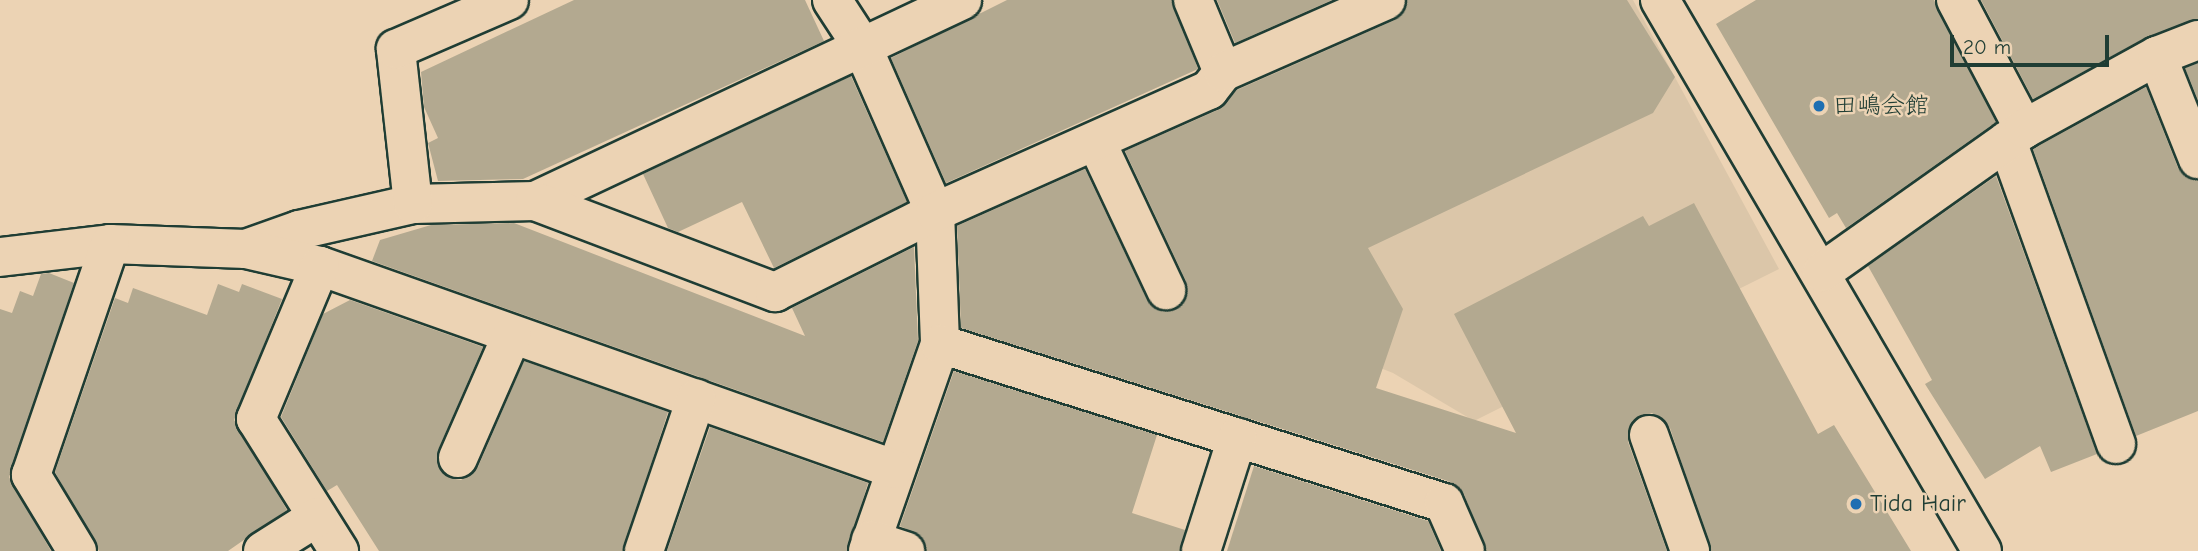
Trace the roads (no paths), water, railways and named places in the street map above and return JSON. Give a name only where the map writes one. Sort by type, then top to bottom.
[{"type":"street","points":[[413,204],[396,49],[509,0]]},
{"type":"street","points":[[832,0],[862,46],[935,212],[940,344],[894,469],[881,548]]},
{"type":"street","points":[[535,201],[962,0]]},
{"type":"street","points":[[1194,0],[1223,72]]},
{"type":"street","points":[[246,249],[299,230],[413,204],[535,201],[775,292],[935,212],[1209,90],[1223,72],[1386,0]]},
{"type":"street","points":[[1660,0],[1822,272],[1982,551]]},
{"type":"street","points":[[1956,0],[2015,135],[2116,444]]},
{"type":"street","points":[[1822,272],[2015,135],[2157,56],[2198,40]]},
{"type":"street","points":[[2157,56],[2198,159]]},
{"type":"street","points":[[1096,141],[1166,290]]},
{"type":"street","points":[[77,551],[31,475],[110,244]]},
{"type":"street","points":[[0,257],[110,244],[246,249],[320,266],[894,469]]},
{"type":"street","points":[[320,266],[256,419],[339,551]]},
{"type":"street","points":[[458,458],[512,335]]},
{"type":"street","points":[[940,344],[1444,503],[1465,551]]},
{"type":"street","points":[[644,551],[696,399]]},
{"type":"street","points":[[1649,435],[1690,551]]},
{"type":"street","points":[[1200,551],[1237,438]]},
{"type":"street","points":[[262,551],[317,517]]},
{"type":"place","name":"田嶋会館","points":[[1819,106]]},
{"type":"place","name":"Tida Hair","points":[[1856,504]]}]
